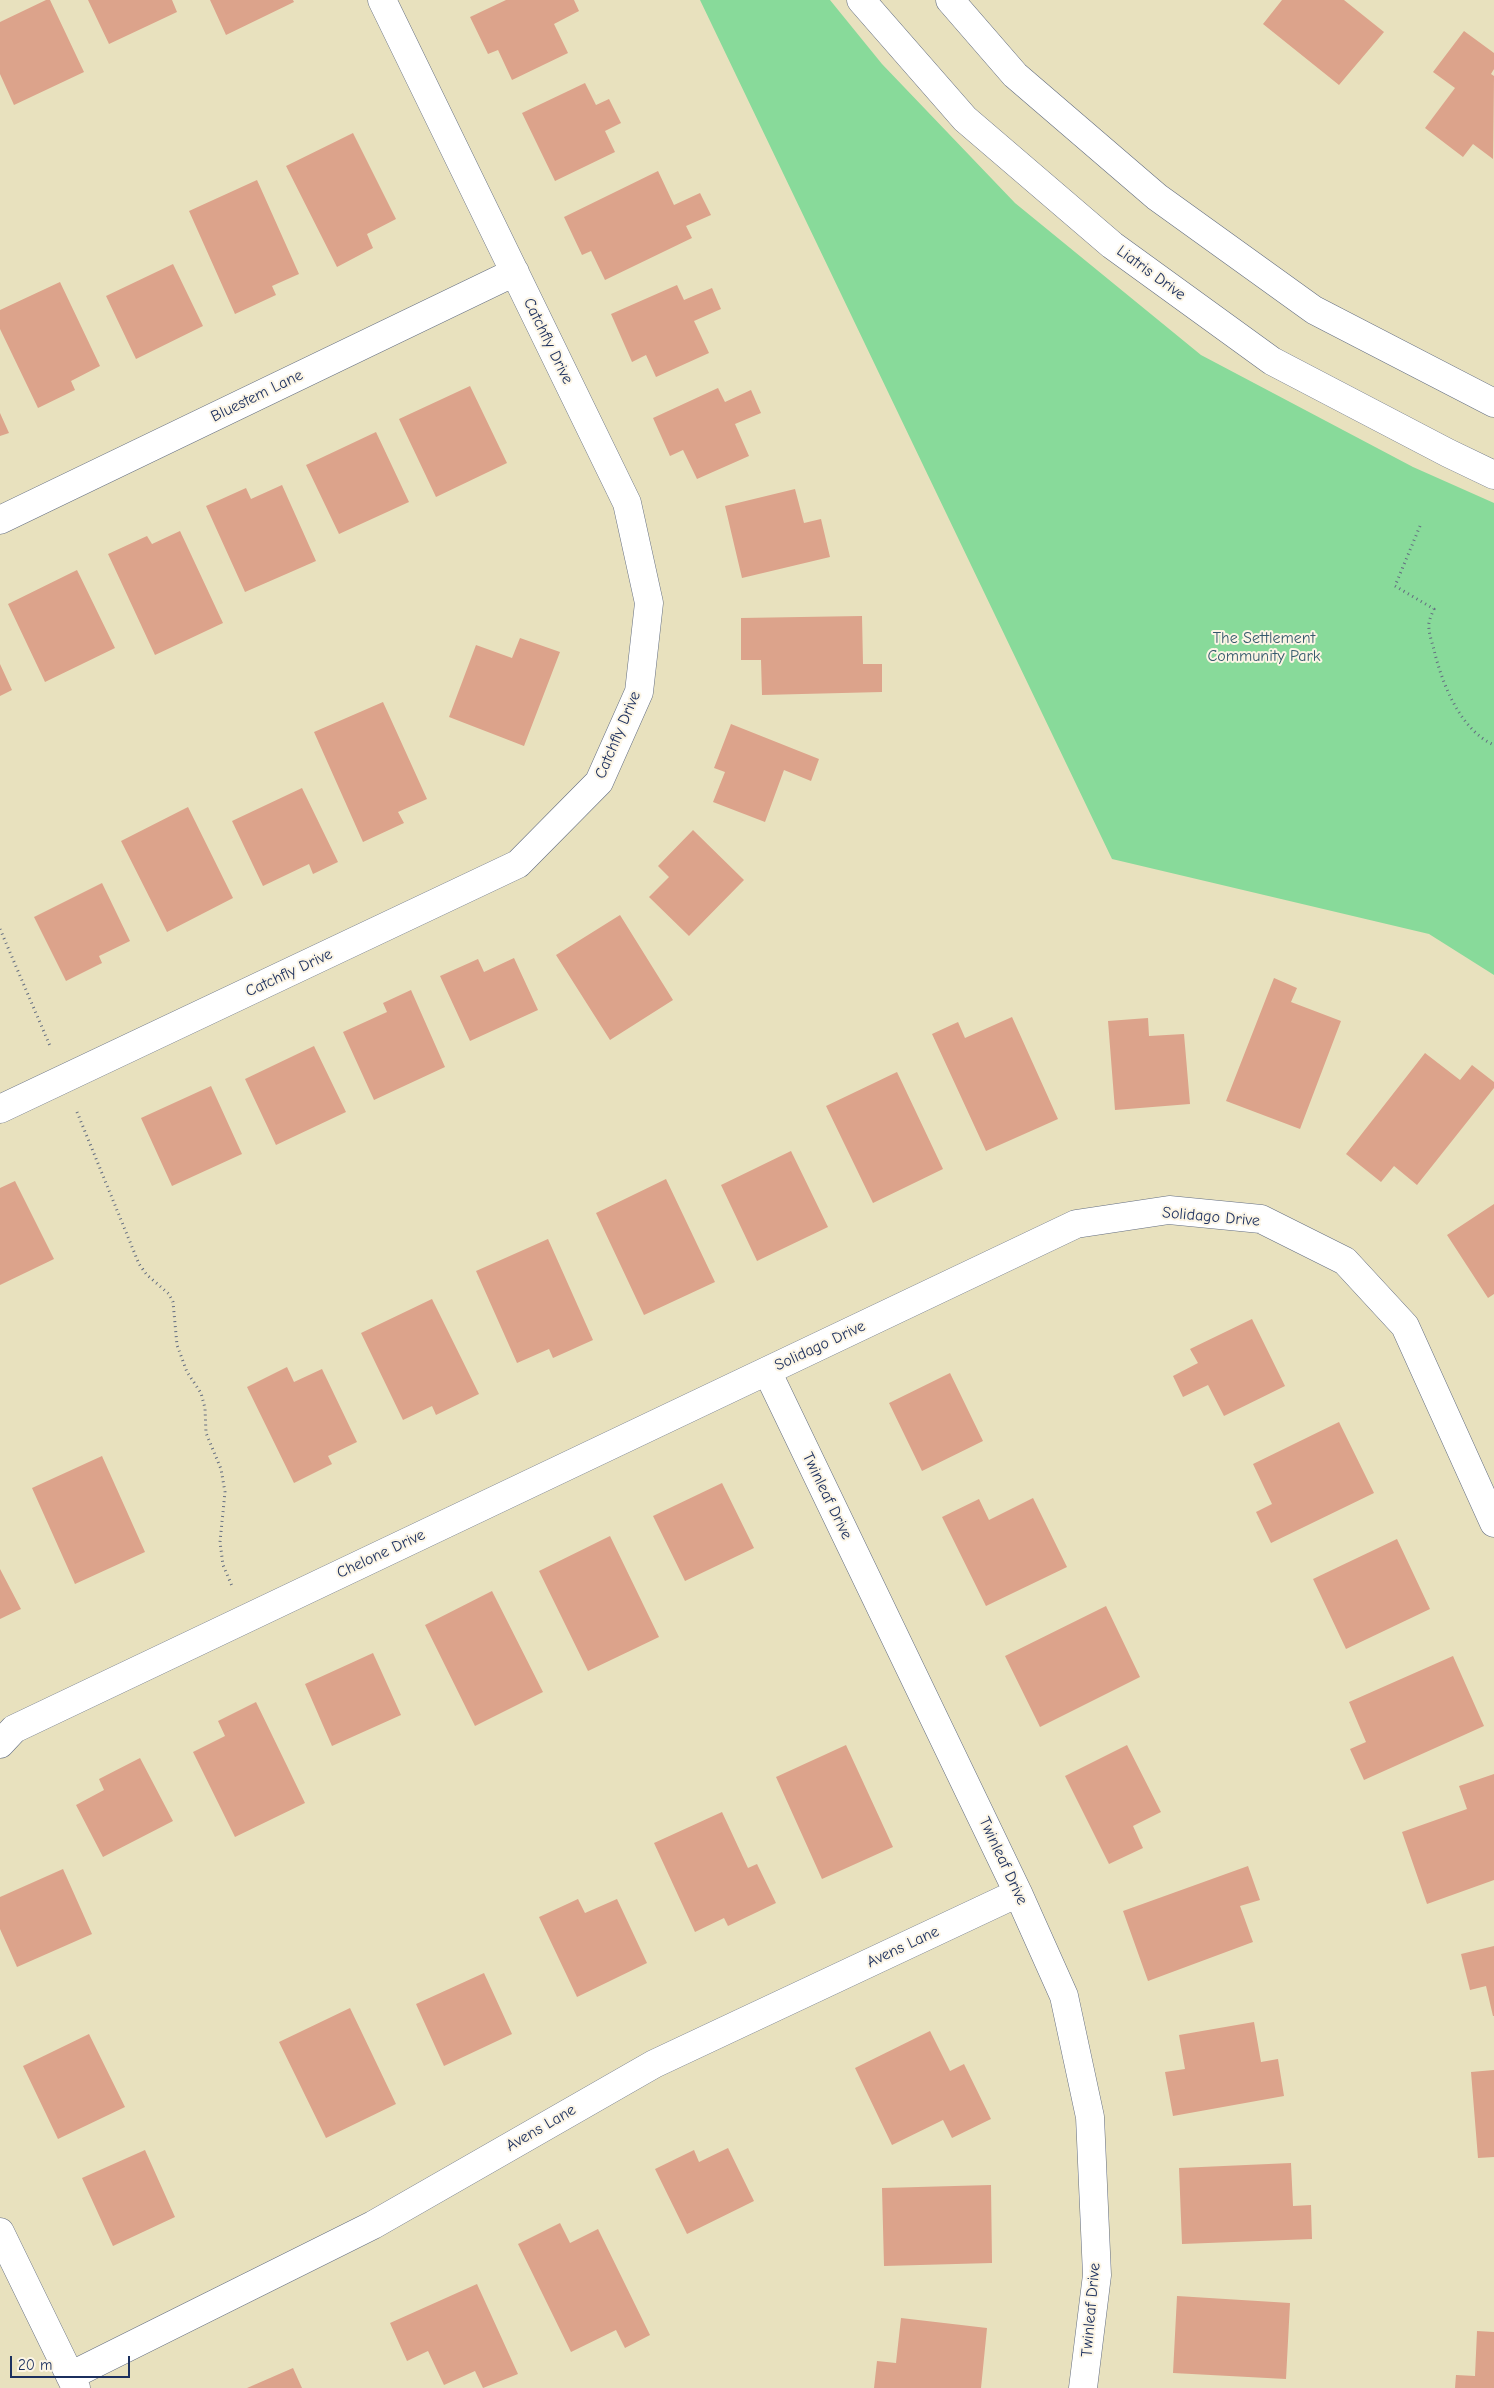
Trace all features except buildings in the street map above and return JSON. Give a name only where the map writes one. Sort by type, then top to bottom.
[{"type":"street","name":"Catchfly Drive","points":[[0,1109],[518,864],[600,782],[639,692],[649,603],[627,503],[382,0]]},
{"type":"street","name":"Liatris Drive","points":[[861,0],[965,119],[1112,245],[1272,361],[1448,454],[1494,475]]},
{"type":"street","points":[[950,0],[1015,75],[1157,197],[1314,310],[1494,403]]},
{"type":"street","name":"Bluestem Lane","points":[[0,520],[515,272]]},
{"type":"street","name":"Solidago Drive","points":[[767,1371],[1076,1224],[1168,1210],[1261,1219],[1345,1261],[1405,1326],[1494,1524]]},
{"type":"street","name":"Chelone Drive","points":[[0,1744],[14,1729],[767,1371]]},
{"type":"street","name":"Twinleaf Drive","points":[[767,1371],[1018,1893],[1064,1996],[1090,2116],[1097,2275],[1083,2388]]},
{"type":"street","name":"Avens Lane","points":[[73,2382],[372,2225],[654,2064],[1018,1893]]},
{"type":"street","points":[[0,2232],[73,2382]]},
{"type":"path","points":[[1420,526],[1396,586],[1434,609],[1429,624],[1441,676],[1453,702],[1471,727],[1494,745]]},
{"type":"path","points":[[0,929],[64,1079],[139,1264],[156,1284],[163,1287],[173,1302],[177,1345],[187,1372],[201,1393],[205,1408],[206,1433],[221,1469],[225,1492],[220,1542],[222,1565],[247,1618]]},
{"type":"green space","name":"The Settlement Community Park","points":[[700,0],[830,0],[882,64],[1015,203],[1201,355],[1413,467],[1494,503],[1494,975],[1429,934],[1112,859]]}]
